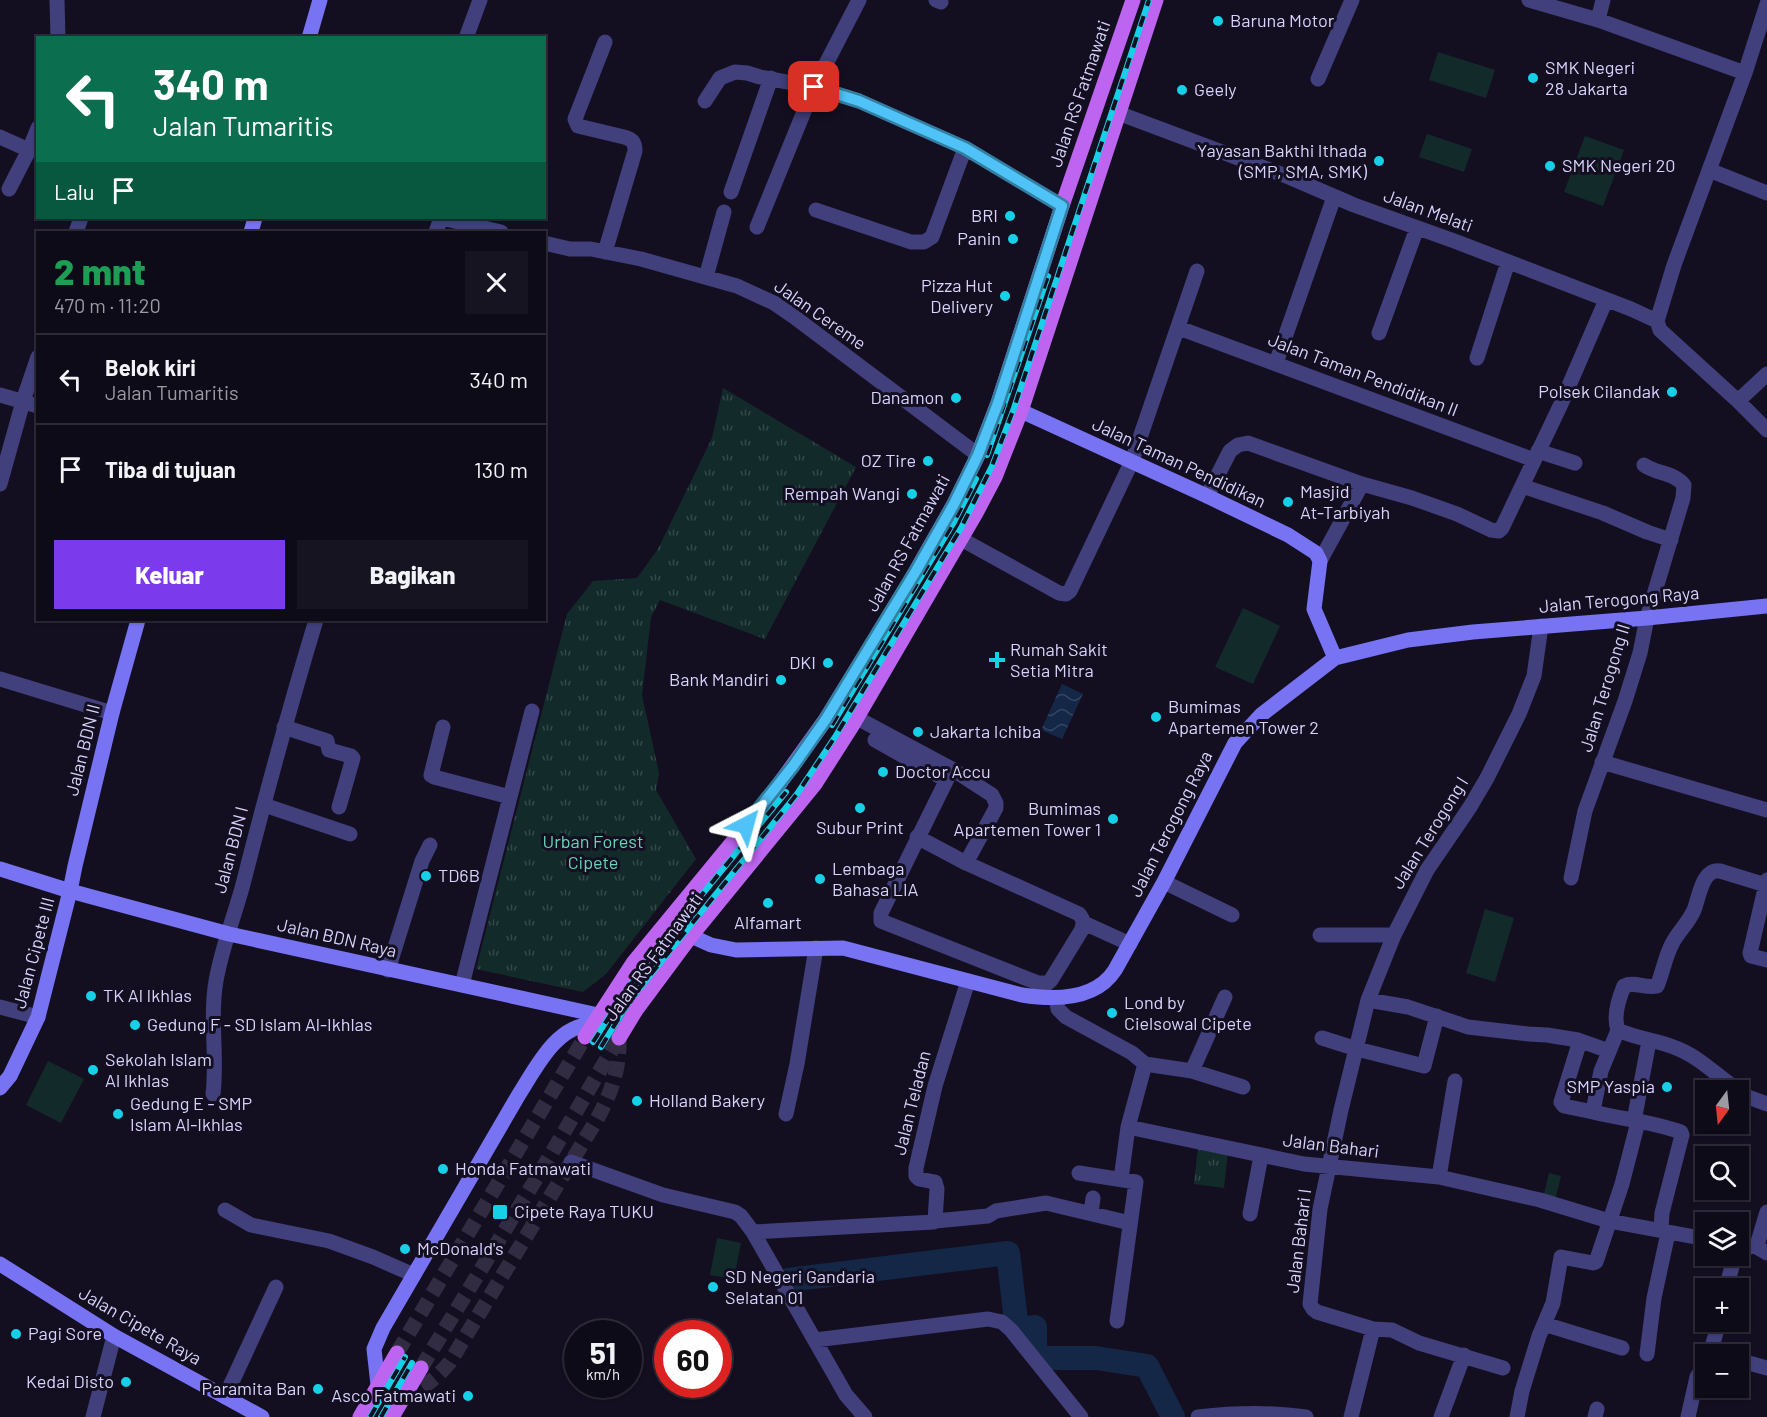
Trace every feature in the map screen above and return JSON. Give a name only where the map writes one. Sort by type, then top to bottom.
[{"type":"main road","name":"Jalan RS Fatmawati","points":[[592,1025],[633,963],[772,794],[826,719],[926,555],[978,455],[998,403],[1062,206],[1133,0]]},
{"type":"main road","name":"Jalan RS Fatmawati","points":[[618,1038],[691,936],[815,784],[854,722],[995,477],[1021,411],[1156,0]]},
{"type":"main road","points":[[1028,308],[1040,309],[1052,316]]},
{"type":"main road","points":[[360,1417],[397,1353]]},
{"type":"main road","points":[[392,1417],[421,1368]]},
{"type":"street","points":[[57,0],[58,36]]},
{"type":"street","points":[[310,36],[320,0]]},
{"type":"street","points":[[467,36],[480,0]]},
{"type":"street","points":[[757,227],[814,87],[859,0]]},
{"type":"street","points":[[1318,79],[1352,0]]},
{"type":"street","points":[[1529,0],[1598,20],[1745,74]]},
{"type":"street","points":[[1598,20],[1603,0]]},
{"type":"street","points":[[1767,4],[1745,74],[1674,265],[1657,321],[1660,330],[1767,430]]},
{"type":"street","points":[[605,42],[575,119],[578,126],[631,139],[635,144],[635,151],[605,252]]},
{"type":"street","points":[[705,101],[720,78],[730,73],[739,72],[814,87],[859,101],[965,148],[1062,206]]},
{"type":"street","points":[[731,192],[771,78]]},
{"type":"street","name":"Jalan Melati","points":[[1118,112],[1657,321]]},
{"type":"street","points":[[9,189],[30,150],[36,134]]},
{"type":"street","points":[[0,137],[30,150]]},
{"type":"street","points":[[816,210],[911,242],[924,242],[932,237],[965,148]]},
{"type":"street","points":[[1708,170],[1767,193]]},
{"type":"street","points":[[1276,363],[1334,197]]},
{"type":"street","points":[[706,277],[724,212]]},
{"type":"street","points":[[445,219],[497,231]]},
{"type":"street","points":[[1378,333],[1417,228]]},
{"type":"street","name":"Jalan Cereme","points":[[546,243],[570,249],[591,249],[658,263],[737,286],[774,303],[978,455]]},
{"type":"street","points":[[1477,358],[1508,262]]},
{"type":"street","points":[[961,539],[1059,593],[1070,591],[1132,461],[1197,271]]},
{"type":"street","points":[[1207,496],[1230,451],[1243,443],[1248,443],[1362,484],[1412,498],[1457,514],[1491,530],[1499,531],[1561,404],[1606,300]]},
{"type":"street","name":"Jalan Taman Pendidikan II","points":[[1179,328],[1536,456],[1575,464]]},
{"type":"street","points":[[0,484],[30,403],[36,368]]},
{"type":"street","points":[[1738,401],[1767,374]]},
{"type":"street","points":[[0,394],[30,403]]},
{"type":"street","name":"Jalan Taman Pendidikan","points":[[1021,411],[1288,535],[1316,553],[1320,561]]},
{"type":"street","name":"Jalan Terogong II","points":[[1571,878],[1582,824],[1625,701],[1640,653],[1647,618],[1682,505],[1684,485],[1677,478],[1649,469],[1644,465]]},
{"type":"street","points":[[1335,658],[1314,609],[1320,561],[1362,484]]},
{"type":"street","points":[[1522,486],[1602,513],[1671,540]]},
{"type":"street","name":"Jalan Terogong Raya","points":[[691,936],[711,945],[736,950],[843,948],[1022,995],[1042,998],[1070,997],[1087,992],[1108,980],[1128,948],[1238,739],[1261,715],[1335,658],[1408,640],[1767,606]]},
{"type":"street","name":"Jalan BDN II","points":[[70,891],[112,713],[138,621]]},
{"type":"street","name":"Jalan BDN I","points":[[213,1094],[215,1075],[213,1022],[217,973],[284,727],[316,621]]},
{"type":"street","name":"Jalan Terogong I","points":[[1329,1166],[1368,1000],[1394,935],[1427,870],[1470,807],[1519,714],[1534,676],[1541,626]]},
{"type":"street","points":[[0,679],[112,713]]},
{"type":"street","points":[[462,985],[532,711]]},
{"type":"street","points":[[854,722],[949,775],[992,795],[996,808],[966,863]]},
{"type":"street","points":[[284,727],[327,741],[328,750],[351,756],[339,807]]},
{"type":"street","points":[[442,727],[431,775],[510,797]]},
{"type":"street","points":[[1602,762],[1767,810]]},
{"type":"street","points":[[917,837],[966,863],[1079,914],[1083,927],[1052,980],[1043,984],[1038,983],[883,923],[880,919],[917,837],[949,775]]},
{"type":"street","points":[[263,807],[270,807],[350,834]]},
{"type":"street","points":[[388,970],[429,845]]},
{"type":"street","name":"Jalan BDN Raya","points":[[0,869],[70,891],[229,934],[462,985],[592,1025]]},
{"type":"street","points":[[1593,1113],[1601,1071],[1618,1030],[1616,1015],[1624,986],[1628,984],[1657,986],[1669,950],[1693,911],[1709,874],[1715,870],[1766,882],[1750,953],[1751,956],[1767,960]]},
{"type":"street","points":[[1164,882],[1232,915]]},
{"type":"street","name":"Jalan Cipete III","points":[[0,1088],[10,1076],[38,1017],[70,891]]},
{"type":"street","points":[[1083,927],[1128,948]]},
{"type":"street","points":[[1320,935],[1394,935]]},
{"type":"street","points":[[786,1114],[797,1064],[816,948]]},
{"type":"street","name":"Jalan Teladan","points":[[935,1221],[937,1189],[935,1182],[919,1179],[916,1176],[916,1168],[935,1086],[968,981]]},
{"type":"street","points":[[1192,1071],[1225,997]]},
{"type":"street","points":[[1056,998],[1058,1009],[1066,1017],[1132,1053],[1145,1064],[1192,1071],[1243,1087]]},
{"type":"street","points":[[1368,1000],[1408,1007],[1467,1027],[1578,1040],[1609,1051]]},
{"type":"street","points":[[0,1007],[38,1017]]},
{"type":"street","points":[[1322,1038],[1424,1065],[1437,1016]]},
{"type":"street","points":[[378,1385],[374,1349],[383,1328],[535,1069],[563,1035],[573,1028],[592,1025]]},
{"type":"street","points":[[1618,1030],[1677,1048],[1723,1080]]},
{"type":"street","points":[[1578,1040],[1579,1044],[1562,1102],[1564,1106],[1677,1131],[1682,1135],[1662,1213],[1664,1232],[1647,1354]]},
{"type":"street","points":[[1517,1417],[1522,1391],[1553,1302],[1561,1257],[1596,1262],[1630,1156],[1649,1041]]},
{"type":"street","points":[[1121,1179],[1128,1128],[1145,1064]]},
{"type":"street","points":[[1439,1178],[1455,1081]]},
{"type":"street","points":[[1749,1097],[1767,1104]]},
{"type":"street","name":"Jalan Bahari","points":[[1128,1128],[1304,1164],[1439,1178],[1540,1200],[1609,1221],[1695,1237]]},
{"type":"street","points":[[1250,1214],[1261,1156]]},
{"type":"street","points":[[571,1162],[663,1195],[741,1215],[846,1395],[865,1417]]},
{"type":"street","name":"Jalan Bahari I","points":[[1329,1166],[1320,1209],[1310,1304],[1313,1310],[1373,1329],[1392,1330],[1419,1343],[1503,1368]]},
{"type":"street","points":[[1079,1173],[1136,1182],[1117,1321]]},
{"type":"street","points":[[753,1232],[933,1222],[988,1216],[996,1211],[1046,1203],[1092,1206],[1130,1223]]},
{"type":"street","points":[[225,1210],[251,1225],[329,1241],[374,1257],[414,1275]]},
{"type":"street","points":[[1761,1249],[1758,1242],[1767,1212]]},
{"type":"street","name":"Jalan Cipete Raya","points":[[0,1264],[114,1336],[262,1417]]},
{"type":"street","points":[[225,1397],[276,1287]]},
{"type":"street","points":[[815,1340],[988,1319],[999,1320],[1011,1330],[1081,1417]]},
{"type":"street","points":[[1544,1324],[1622,1348]]},
{"type":"street","points":[[1352,1417],[1373,1329]]},
{"type":"street","points":[[93,1417],[114,1336]]},
{"type":"street","points":[[1442,1417],[1464,1355]]},
{"type":"street","points":[[1749,1363],[1767,1368]]},
{"type":"street","points":[[1688,1417],[1695,1386]]},
{"type":"street","points":[[1198,1417],[1236,1414],[1306,1417]]},
{"type":"green space","points":[[1438,52],[1495,70],[1486,98],[1429,80]]},
{"type":"green space","points":[[1427,134],[1472,149],[1464,172],[1419,157]]},
{"type":"green space","points":[[1585,136],[1624,150],[1603,206],[1564,192]]},
{"type":"green space","name":"Urban Forest Cipete","points":[[723,388],[856,467],[765,639],[660,600],[651,617],[642,695],[659,773],[656,790],[696,859],[606,974],[583,992],[476,969],[567,614],[593,581],[637,578],[658,549],[712,438]]},
{"type":"green space","points":[[1243,608],[1280,626],[1253,684],[1215,667]]},
{"type":"green space","points":[[1485,909],[1514,918],[1495,982],[1466,973]]},
{"type":"green space","points":[[48,1061],[84,1079],[61,1123],[26,1105]]},
{"type":"green space","points":[[1198,1148],[1228,1151],[1224,1188],[1194,1184]]},
{"type":"green space","points":[[1549,1173],[1561,1176],[1555,1201],[1543,1198]]},
{"type":"green space","points":[[717,1238],[741,1243],[734,1279],[710,1275]]},
{"type":"water","points":[[1062,684],[1083,694],[1062,739],[1041,730]]},
{"type":"waterway","points":[[788,1280],[1008,1253],[1017,1329],[1035,1327],[1035,1348],[1040,1358],[1096,1358],[1147,1366],[1173,1417]]},
{"type":"tunnel","points":[[397,1353],[585,1037]]},
{"type":"tunnel","points":[[402,1398],[428,1383],[450,1362],[596,1121],[613,1081],[618,1060],[619,1038]]},
{"type":"tunnel","points":[[421,1368],[619,1038]]},
{"type":"railway","points":[[601,1047],[630,1000],[797,794],[835,737],[961,528],[992,466],[1014,408],[1149,0]]},
{"type":"railway","points":[[987,455],[1048,276]]},
{"type":"railway","points":[[832,725],[954,522],[976,479]]},
{"type":"railway","points":[[593,1042],[650,958],[786,792]]},
{"type":"railway","points":[[370,1417],[405,1357]]},
{"type":"railway","points":[[381,1417],[412,1363]]},
{"type":"place","name":"Baruna Motor","points":[[1218,21]]},
{"type":"place","name":"SMK Negeri 28 Jakarta","points":[[1533,78]]},
{"type":"place","name":"Geely","points":[[1182,90]]},
{"type":"place","name":"Yayasan Bakthi Ithada (SMP, SMA, SMK)","points":[[1379,161]]},
{"type":"place","name":"SMK Negeri 20","points":[[1550,166]]},
{"type":"place","name":"BRI","points":[[1010,216]]},
{"type":"place","name":"Panin","points":[[1013,239]]},
{"type":"place","name":"Pizza Hut Delivery","points":[[1005,296]]},
{"type":"place","name":"Polsek Cilandak","points":[[1672,392]]},
{"type":"place","name":"Danamon","points":[[956,398]]},
{"type":"place","name":"OZ Tire","points":[[928,461]]},
{"type":"place","name":"Rempah Wangi","points":[[912,494]]},
{"type":"place","name":"Masjid At-Tarbiyah","points":[[1288,502]]},
{"type":"place","name":"Rumah Sakit Setia Mitra","points":[[997,660]]},
{"type":"place","name":"DKI","points":[[828,663]]},
{"type":"place","name":"Bank Mandiri","points":[[781,680]]},
{"type":"place","name":"Bumimas Apartemen Tower 2","points":[[1156,717]]},
{"type":"place","name":"Jakarta Ichiba","points":[[918,732]]},
{"type":"place","name":"Doctor Accu","points":[[883,772]]},
{"type":"place","name":"Subur Print","points":[[860,808]]},
{"type":"place","name":"Bumimas Apartemen Tower 1","points":[[1113,819]]},
{"type":"place","name":"TD6B","points":[[426,876]]},
{"type":"place","name":"Lembaga Bahasa LIA","points":[[820,879]]},
{"type":"place","name":"Alfamart","points":[[768,903]]},
{"type":"place","name":"TK Al Ikhlas","points":[[91,996]]},
{"type":"place","name":"Lond by Cielsowal Cipete","points":[[1112,1013]]},
{"type":"place","name":"Gedung F - SD Islam Al-Ikhlas","points":[[135,1025]]},
{"type":"place","name":"Sekolah Islam Al Ikhlas","points":[[93,1070]]},
{"type":"place","name":"SMP Yaspia","points":[[1667,1087]]},
{"type":"place","name":"Holland Bakery","points":[[637,1101]]},
{"type":"place","name":"Gedung E - SMP Islam Al-Ikhlas","points":[[118,1114]]},
{"type":"place","name":"Honda Fatmawati","points":[[443,1169]]},
{"type":"place","name":"Cipete Raya TUKU","points":[[500,1212]]},
{"type":"place","name":"McDonald's","points":[[405,1249]]},
{"type":"place","name":"SD Negeri Gandaria Selatan 01","points":[[713,1287]]},
{"type":"place","name":"Pagi Sore","points":[[16,1334]]},
{"type":"place","name":"Kedai Disto","points":[[126,1382]]},
{"type":"place","name":"Paramita Ban","points":[[318,1389]]},
{"type":"place","name":"Asco Fatmawati","points":[[468,1396]]},
{"type":"route","points":[[746,825],[772,794],[826,719],[870,649],[954,504],[978,455],[998,403],[1062,206],[965,148],[859,101],[814,87]]}]
